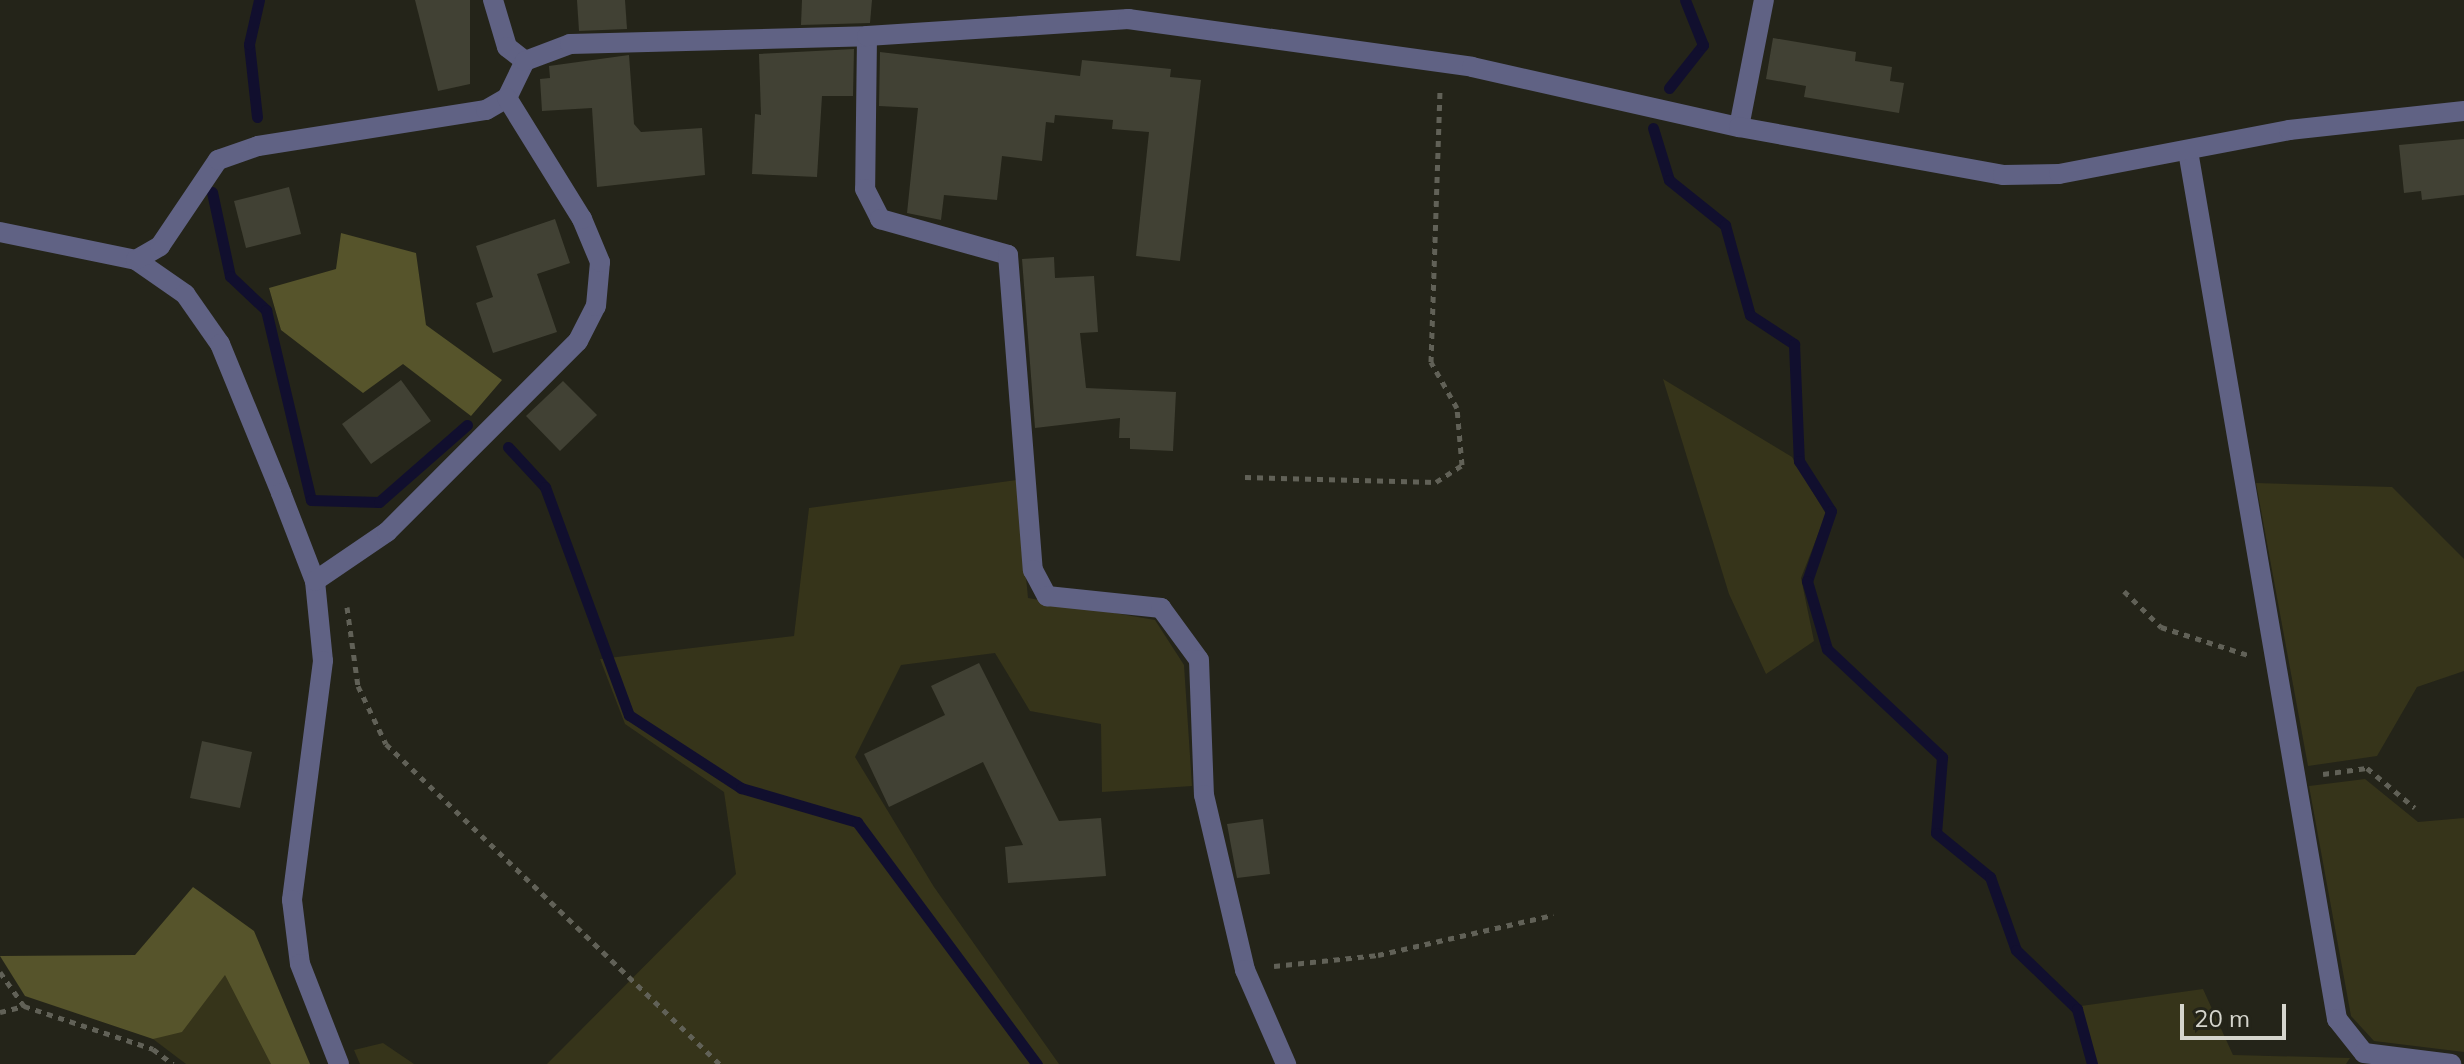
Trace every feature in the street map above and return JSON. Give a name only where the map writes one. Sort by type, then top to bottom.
[{"type":"street","points":[[493,0],[507,47],[525,61]]},
{"type":"street","points":[[1739,127],[1764,0]]},
{"type":"street","points":[[136,260],[160,246],[218,160],[258,146],[486,110],[507,98],[525,61],[570,44],[867,36],[1128,19],[1440,62],[1739,127],[2003,175],[2059,174],[2188,151],[2464,111]]},
{"type":"street","points":[[867,36],[865,189],[880,219],[1008,255],[1033,570],[1047,596],[1161,608],[1199,660],[1204,795],[1245,970],[1286,1064]]},
{"type":"street","points":[[315,581],[387,532],[578,341],[596,306],[600,262],[582,219],[507,98]]},
{"type":"street","points":[[2188,151],[2337,1019],[2364,1053],[2451,1064]]},
{"type":"street","points":[[0,232],[136,260],[185,294],[220,344],[315,581],[323,661],[292,900],[300,964],[339,1064]]},
{"type":"path","points":[[1245,477],[1436,482],[1462,465],[1457,408],[1431,362],[1440,62]]},
{"type":"path","points":[[315,581],[352,611],[358,686],[386,744],[720,1064]]},
{"type":"path","points":[[2124,591],[2161,627],[2275,663]]},
{"type":"path","points":[[2295,778],[2367,768],[2415,808]]},
{"type":"path","points":[[1245,970],[1378,955],[1553,915]]},
{"type":"path","points":[[0,972],[24,1006]]},
{"type":"path","points":[[0,1012],[24,1006],[153,1049],[173,1064]]},
{"type":"shaded area","points":[[341,233],[416,253],[426,325],[502,380],[471,416],[403,364],[363,393],[281,330],[269,288],[336,269]]},
{"type":"shaded area","points":[[1663,379],[1792,457],[1826,514],[1801,578],[1814,641],[1766,674],[1729,594]]},
{"type":"shaded area","points":[[1017,480],[1028,598],[1155,620],[1184,665],[1192,786],[1102,792],[1101,724],[1030,711],[995,653],[901,665],[855,757],[934,887],[1059,1064],[547,1064],[736,874],[724,792],[625,724],[600,659],[794,636],[809,508]]},
{"type":"shaded area","points":[[2256,483],[2392,487],[2464,559],[2464,671],[2417,687],[2377,756],[2308,766]]},
{"type":"shaded area","points":[[2365,779],[2418,822],[2464,818],[2464,1052],[2374,1041],[2351,1016],[2309,786]]},
{"type":"shaded area","points":[[193,887],[254,931],[310,1064],[271,1064],[225,975],[182,1032],[153,1039],[25,996],[0,956],[135,955]]},
{"type":"shaded area","points":[[230,941],[309,1064],[186,1064],[153,1039]]},
{"type":"shaded area","points":[[2203,989],[2233,1055],[2350,1058],[2346,1064],[2096,1064],[2081,1006]]},
{"type":"shaded area","points":[[383,1043],[414,1064],[360,1064],[354,1050]]},
{"type":"building","points":[[415,0],[470,0],[470,84],[438,91]]},
{"type":"building","points":[[577,0],[625,0],[627,29],[579,31]]},
{"type":"building","points":[[802,0],[872,0],[870,23],[801,25]]},
{"type":"building","points":[[1773,38],[1856,52],[1855,61],[1892,67],[1890,81],[1904,83],[1899,113],[1804,97],[1806,86],[1766,79]]},
{"type":"building","points":[[854,49],[853,96],[822,96],[817,177],[752,174],[755,114],[761,115],[759,54]]},
{"type":"building","points":[[880,52],[1080,76],[1082,60],[1171,69],[1170,77],[1201,80],[1180,261],[1136,256],[1149,132],[1112,129],[1113,120],[1055,115],[1054,123],[1046,122],[1042,161],[1002,156],[997,200],[944,195],[941,220],[907,213],[918,108],[879,106]]},
{"type":"building","points":[[629,55],[634,124],[641,132],[702,128],[705,175],[597,187],[592,108],[542,111],[540,79],[550,78],[549,66]]},
{"type":"building","points":[[2464,139],[2464,195],[2422,200],[2421,191],[2404,193],[2399,145]]},
{"type":"building","points":[[289,187],[301,234],[246,248],[234,201]]},
{"type":"building","points":[[555,219],[570,263],[537,274],[557,332],[493,353],[476,303],[493,297],[476,246]]},
{"type":"building","points":[[1054,257],[1055,278],[1094,276],[1098,332],[1080,333],[1086,388],[1176,392],[1173,451],[1130,449],[1130,438],[1119,438],[1120,418],[1035,428],[1022,259]]},
{"type":"building","points":[[401,380],[431,421],[371,464],[342,424]]},
{"type":"building","points":[[563,381],[597,415],[560,451],[526,416]]},
{"type":"building","points":[[979,663],[1059,821],[1101,818],[1106,876],[1008,883],[1005,847],[1023,845],[983,762],[889,807],[864,754],[945,715],[931,686]]},
{"type":"building","points":[[202,741],[252,752],[240,808],[190,798]]},
{"type":"building","points":[[1263,819],[1270,874],[1237,878],[1227,824]]},
{"type":"waterway","points":[[257,117],[249,44],[259,0]]},
{"type":"waterway","points":[[1669,88],[1703,45],[1685,0]]},
{"type":"waterway","points":[[1653,128],[1669,180],[1725,225],[1750,315],[1794,344],[1799,461],[1831,511],[1807,581],[1827,649],[1942,757],[1936,833],[1990,877],[2016,950],[2077,1009],[2092,1064]]},
{"type":"waterway","points":[[212,192],[230,276],[266,310],[311,500],[379,502],[467,425]]},
{"type":"waterway","points":[[508,447],[545,487],[629,715],[741,788],[857,822],[1037,1064]]}]
